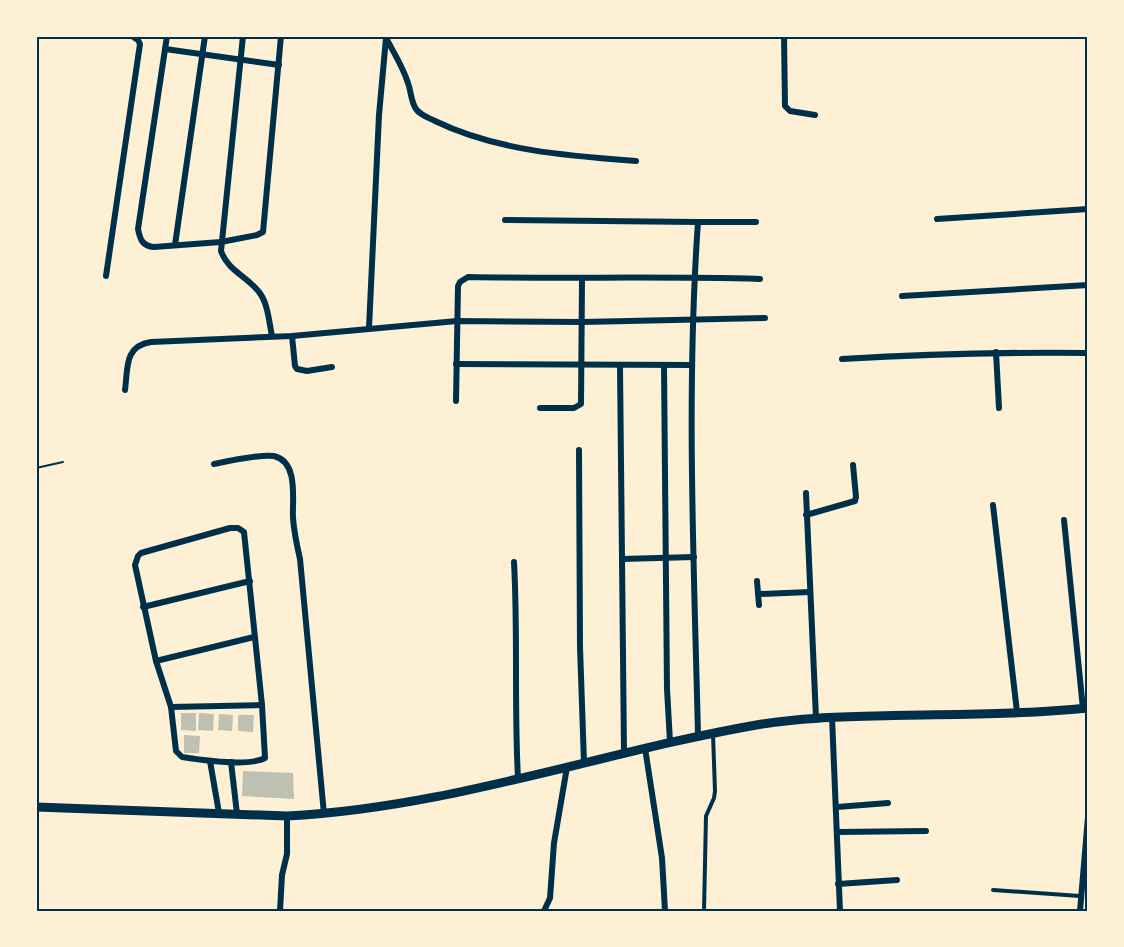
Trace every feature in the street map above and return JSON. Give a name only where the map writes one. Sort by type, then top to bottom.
[{"type":"street","points":[[167,36],[138,229],[140,239],[149,247],[221,242],[258,235],[264,230],[281,36]]},
{"type":"street","points":[[175,245],[205,36]]},
{"type":"street","points":[[243,36],[221,251],[229,267],[260,293],[265,302],[272,336]]},
{"type":"street","points":[[784,36],[785,106],[790,111],[815,115]]},
{"type":"street","points":[[106,276],[140,44],[137,37]]},
{"type":"street","points":[[386,37],[404,70],[416,110],[423,116],[446,127],[528,150],[576,157],[636,161]]},
{"type":"street","points":[[369,328],[379,115],[386,37]]},
{"type":"street","points":[[165,49],[279,64]]},
{"type":"street","points":[[938,219],[1088,209]]},
{"type":"street","points":[[505,220],[756,222]]},
{"type":"street","points":[[698,222],[692,365],[698,735]]},
{"type":"street","points":[[456,401],[458,286],[468,277],[760,279]]},
{"type":"street","points":[[540,408],[574,408],[581,404],[582,279]]},
{"type":"street","points":[[902,296],[1088,285]]},
{"type":"street","points":[[125,390],[129,358],[132,351],[140,344],[292,336],[457,321],[583,322],[765,318]]},
{"type":"street","points":[[292,336],[297,369],[307,371],[332,367]]},
{"type":"street","points":[[842,359],[996,352],[1088,353]]},
{"type":"street","points":[[996,352],[999,408]]},
{"type":"street","points":[[456,364],[692,365]]},
{"type":"street","points":[[620,366],[624,752]]},
{"type":"street","points":[[664,366],[670,742]]},
{"type":"street","points":[[579,450],[580,647],[584,763]]},
{"type":"street","points":[[214,464],[273,456],[285,463],[289,470],[293,520],[300,559],[324,814]]},
{"type":"street","points":[[806,515],[855,501],[853,465]]},
{"type":"street","points":[[806,494],[816,718]]},
{"type":"street","points":[[993,505],[1017,712]]},
{"type":"street","points":[[36,807],[287,816],[324,814],[430,797],[698,735],[766,723],[832,717],[1085,708],[1064,520]]},
{"type":"street","points":[[230,528],[238,528],[244,532],[262,705],[265,758],[231,762],[178,755],[171,706],[156,661],[143,607],[135,565],[141,553],[230,528]]},
{"type":"street","points":[[622,559],[694,557]]},
{"type":"street","points":[[514,562],[515,722],[518,778]]},
{"type":"street","points":[[143,607],[250,581]]},
{"type":"street","points":[[757,581],[759,605]]},
{"type":"street","points":[[759,594],[810,592]]},
{"type":"street","points":[[156,661],[254,637]]},
{"type":"street","points":[[171,706],[262,705]]},
{"type":"street","points":[[832,717],[840,911]]},
{"type":"street","points":[[645,748],[661,848],[666,911]]},
{"type":"street","points":[[210,761],[219,813]]},
{"type":"street","points":[[231,762],[237,814]]},
{"type":"street","points":[[544,911],[550,898],[554,843],[567,767]]},
{"type":"street","points":[[837,807],[888,802]]},
{"type":"street","points":[[280,911],[282,875],[287,854],[287,816]]},
{"type":"street","points":[[1080,911],[1088,817]]},
{"type":"street","points":[[837,832],[926,831]]},
{"type":"street","points":[[838,884],[897,880]]},
{"type":"lane","points":[[704,911],[706,816],[715,791],[713,733]]},
{"type":"lane","points":[[993,890],[1080,896]]},
{"type":"path","points":[[36,468],[63,462]]},
{"type":"building","points":[[181,713],[196,713],[196,731],[181,730]]},
{"type":"building","points":[[199,713],[214,714],[213,731],[198,730]]},
{"type":"building","points":[[219,714],[233,715],[232,731],[218,730]]},
{"type":"building","points":[[238,715],[254,715],[253,732],[238,731]]},
{"type":"building","points":[[184,735],[200,736],[199,753],[184,753]]},
{"type":"building","points":[[243,771],[293,773],[294,799],[242,796]]}]
